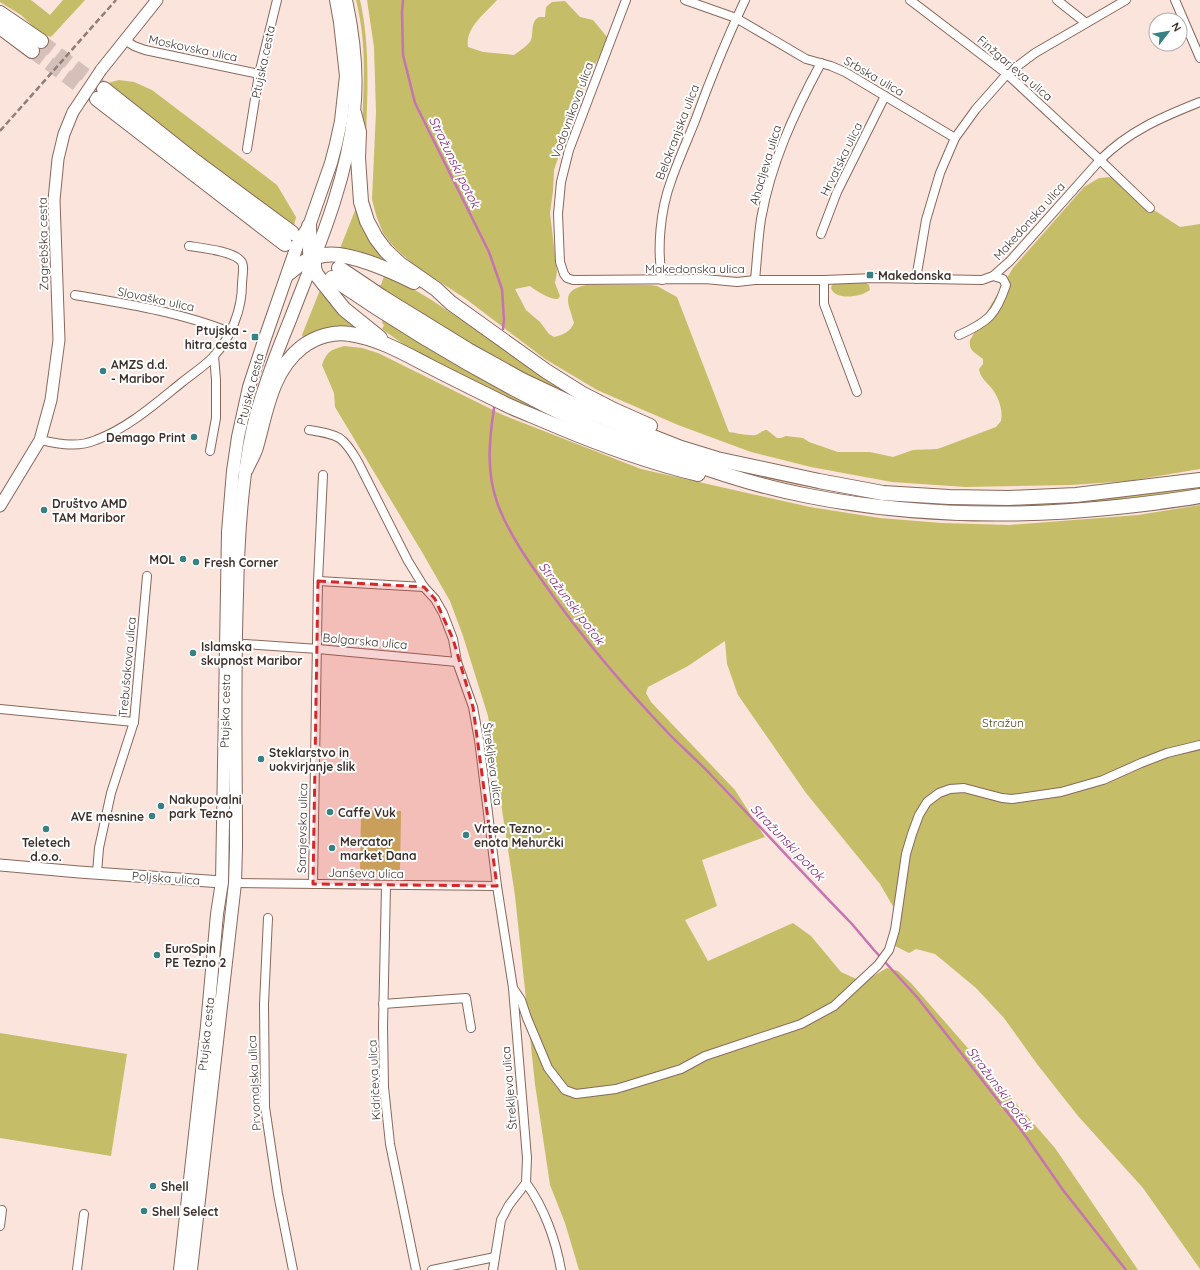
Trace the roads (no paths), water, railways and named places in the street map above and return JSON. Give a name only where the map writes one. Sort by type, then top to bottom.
[{"type":"highway","points":[[0,13],[36,46],[0,27]]},
{"type":"highway","points":[[100,94],[288,238]]},
{"type":"highway","points":[[354,113],[359,132],[358,158],[360,194],[367,221],[376,238],[386,252],[400,264],[436,289],[451,303]]},
{"type":"highway","points":[[308,226],[310,252],[314,257],[314,268],[316,274],[344,309],[367,329],[395,348]]},
{"type":"highway","points":[[288,273],[302,263],[314,257],[324,255],[349,257],[397,273],[451,303],[546,371],[581,393],[636,420],[743,465]]},
{"type":"highway","points":[[1200,480],[1076,495],[1009,498],[949,497],[883,493],[743,465],[681,448],[592,413],[522,380],[468,350],[389,301],[336,273],[385,314],[515,390],[582,423],[681,460],[739,479],[808,496],[870,506],[942,513],[1008,514],[1077,511],[1200,496]]},
{"type":"highway","points":[[246,469],[255,449],[276,379],[292,356],[302,347],[324,336],[338,333],[351,334],[371,339],[395,348],[509,406],[621,451],[677,469],[712,478],[739,479]]},
{"type":"main road","name":"Ptujska cesta","points":[[180,1270],[207,1026],[216,914],[222,882],[228,532],[232,471],[249,387],[298,243],[308,226],[331,163],[341,121],[346,76],[336,0]]},
{"type":"main road","name":"Ptujska cesta","points":[[191,1270],[235,883],[236,636],[238,564],[246,469],[253,426],[265,387],[326,226],[344,167],[354,113],[355,74],[354,50],[346,0]]},
{"type":"main road","name":"Poljska ulica","points":[[222,882],[235,883]]},
{"type":"street","name":"Zagrebška cesta","points":[[0,506],[40,440],[51,400],[59,340],[54,200],[60,152],[64,134],[73,112],[101,70],[157,0]]},
{"type":"street","name":"Ptujska cesta","points":[[248,149],[259,74],[278,0]]},
{"type":"street","name":"Vodovnikova ulica","points":[[567,278],[562,272],[558,240],[558,214],[564,166],[578,124],[626,0]]},
{"type":"street","name":"Srbska ulica","points":[[685,0],[736,18],[806,59],[831,66],[845,72],[955,138]]},
{"type":"street","name":"Belokranjska ulica","points":[[662,280],[660,266],[660,243],[663,214],[668,188],[710,80],[745,0]]},
{"type":"street","name":"Finžgarjeva ulica","points":[[910,0],[1007,74],[1150,208]]},
{"type":"street","points":[[1057,0],[1086,23]]},
{"type":"street","points":[[916,279],[926,220],[940,173],[955,138],[976,109],[1007,74],[1035,53],[1126,0]]},
{"type":"street","points":[[1175,0],[1200,58]]},
{"type":"street","name":"Moskovska ulica","points":[[125,40],[144,50],[259,74]]},
{"type":"street","name":"Ahacljeva ulica","points":[[755,280],[761,219],[774,169],[788,128],[821,63]]},
{"type":"street","name":"Hrvatska ulica","points":[[821,234],[837,192],[885,96]]},
{"type":"street","name":"Makedonska ulica","points":[[567,278],[573,280],[705,279],[737,282],[755,280],[874,278],[982,280],[993,276],[1010,261],[1114,146],[1128,136],[1172,113],[1200,102]]},
{"type":"street","points":[[40,440],[63,445],[80,445],[96,441],[111,434],[152,405],[214,356],[230,332],[240,307],[242,263],[240,259],[219,251],[189,246]]},
{"type":"street","points":[[959,335],[983,323],[995,311],[1002,298],[1006,285],[1003,279],[993,276]]},
{"type":"street","points":[[824,280],[824,304],[856,392]]},
{"type":"street","name":"Slovaška ulica","points":[[75,295],[152,308],[197,320],[230,332]]},
{"type":"street","points":[[210,451],[216,418],[216,380],[214,356]]},
{"type":"street","name":"Štrekljeva ulica","points":[[309,430],[332,434],[339,437],[350,447],[408,561],[443,613],[453,639],[457,662],[473,707],[479,740],[497,886],[513,988],[527,1158],[526,1183]]},
{"type":"street","name":"Sarajevska ulica","points":[[313,884],[318,581],[323,475]]},
{"type":"street","name":"Trebušakova ulica","points":[[97,873],[99,848],[111,793],[134,722],[147,576]]},
{"type":"street","points":[[318,581],[424,586]]},
{"type":"street","name":"Bolgarska ulica","points":[[246,644],[457,662]]},
{"type":"street","points":[[0,708],[134,722]]},
{"type":"street","points":[[513,988],[521,1000],[548,1068],[564,1090],[576,1094],[624,1087],[681,1069],[705,1056],[801,1024],[834,1006],[878,965],[889,950],[895,930],[906,854],[912,834],[919,815],[927,802],[939,793],[950,789],[964,788],[1002,798],[1012,799],[1061,792],[1103,780],[1167,753],[1200,745]]},
{"type":"street","name":"Poljska ulica","points":[[0,865],[222,882]]},
{"type":"street","name":"Janševa ulica","points":[[235,883],[386,886],[497,886]]},
{"type":"street","name":"Kidričeva ulica","points":[[386,886],[384,1087],[390,1144],[416,1270]]},
{"type":"street","name":"Prvomajska ulica","points":[[268,918],[264,1052],[265,1107],[278,1194],[293,1270]]},
{"type":"street","points":[[384,1004],[466,998],[471,1028]]},
{"type":"street","points":[[493,1270],[501,1220],[526,1183],[534,1193],[551,1232],[559,1256],[561,1270]]},
{"type":"street","points":[[0,1226],[2,1210]]},
{"type":"street","points":[[77,1270],[84,1214]]},
{"type":"street","points":[[432,1270],[495,1257]]},
{"type":"waterway","name":"Stražunski potok","points":[[403,0],[403,55],[415,103],[489,252],[502,289],[504,320],[503,329]]},
{"type":"waterway","name":"Stražunski potok","points":[[494,408],[490,445],[490,469],[494,493],[502,516],[519,547],[560,606],[638,700],[852,924],[917,997],[1022,1131],[1063,1190],[1126,1270]]},
{"type":"tunnel","points":[[41,41],[104,89]]},
{"type":"tunnel","points":[[32,51],[97,99]]},
{"type":"railway","points":[[0,131],[116,0]]},
{"type":"place","name":"Makedonska","points":[[870,275]]},
{"type":"place","name":"Ptujska - hitra cesta","points":[[255,337]]},
{"type":"place","name":"AMZS d.d. - Maribor","points":[[103,371]]},
{"type":"place","name":"Demago Print","points":[[194,437]]},
{"type":"place","name":"Društvo AMD TAM Maribor","points":[[44,510]]},
{"type":"place","name":"MOL","points":[[183,559]]},
{"type":"place","name":"Fresh Corner","points":[[196,562]]},
{"type":"place","name":"Islamska skupnost Maribor","points":[[193,653]]},
{"type":"place","name":"Steklarstvo in uokvirjanje slik","points":[[261,759]]},
{"type":"place","name":"Nakupovalni park Tezno","points":[[161,806]]},
{"type":"place","name":"Caffe Vuk","points":[[330,812]]},
{"type":"place","name":"AVE mesnine","points":[[152,816]]},
{"type":"place","name":"Teletech d.o.o.","points":[[46,829]]},
{"type":"place","name":"Vrtec Tezno - enota Mehurčki","points":[[466,835]]},
{"type":"place","name":"Mercator market Dana","points":[[332,848]]},
{"type":"place","name":"EuroSpin PE Tezno 2","points":[[157,955]]},
{"type":"place","name":"Shell","points":[[153,1186]]},
{"type":"place","name":"Shell Select","points":[[144,1211]]},
{"type":"park label","name":"Stražun","points":[[1003,722]]}]
